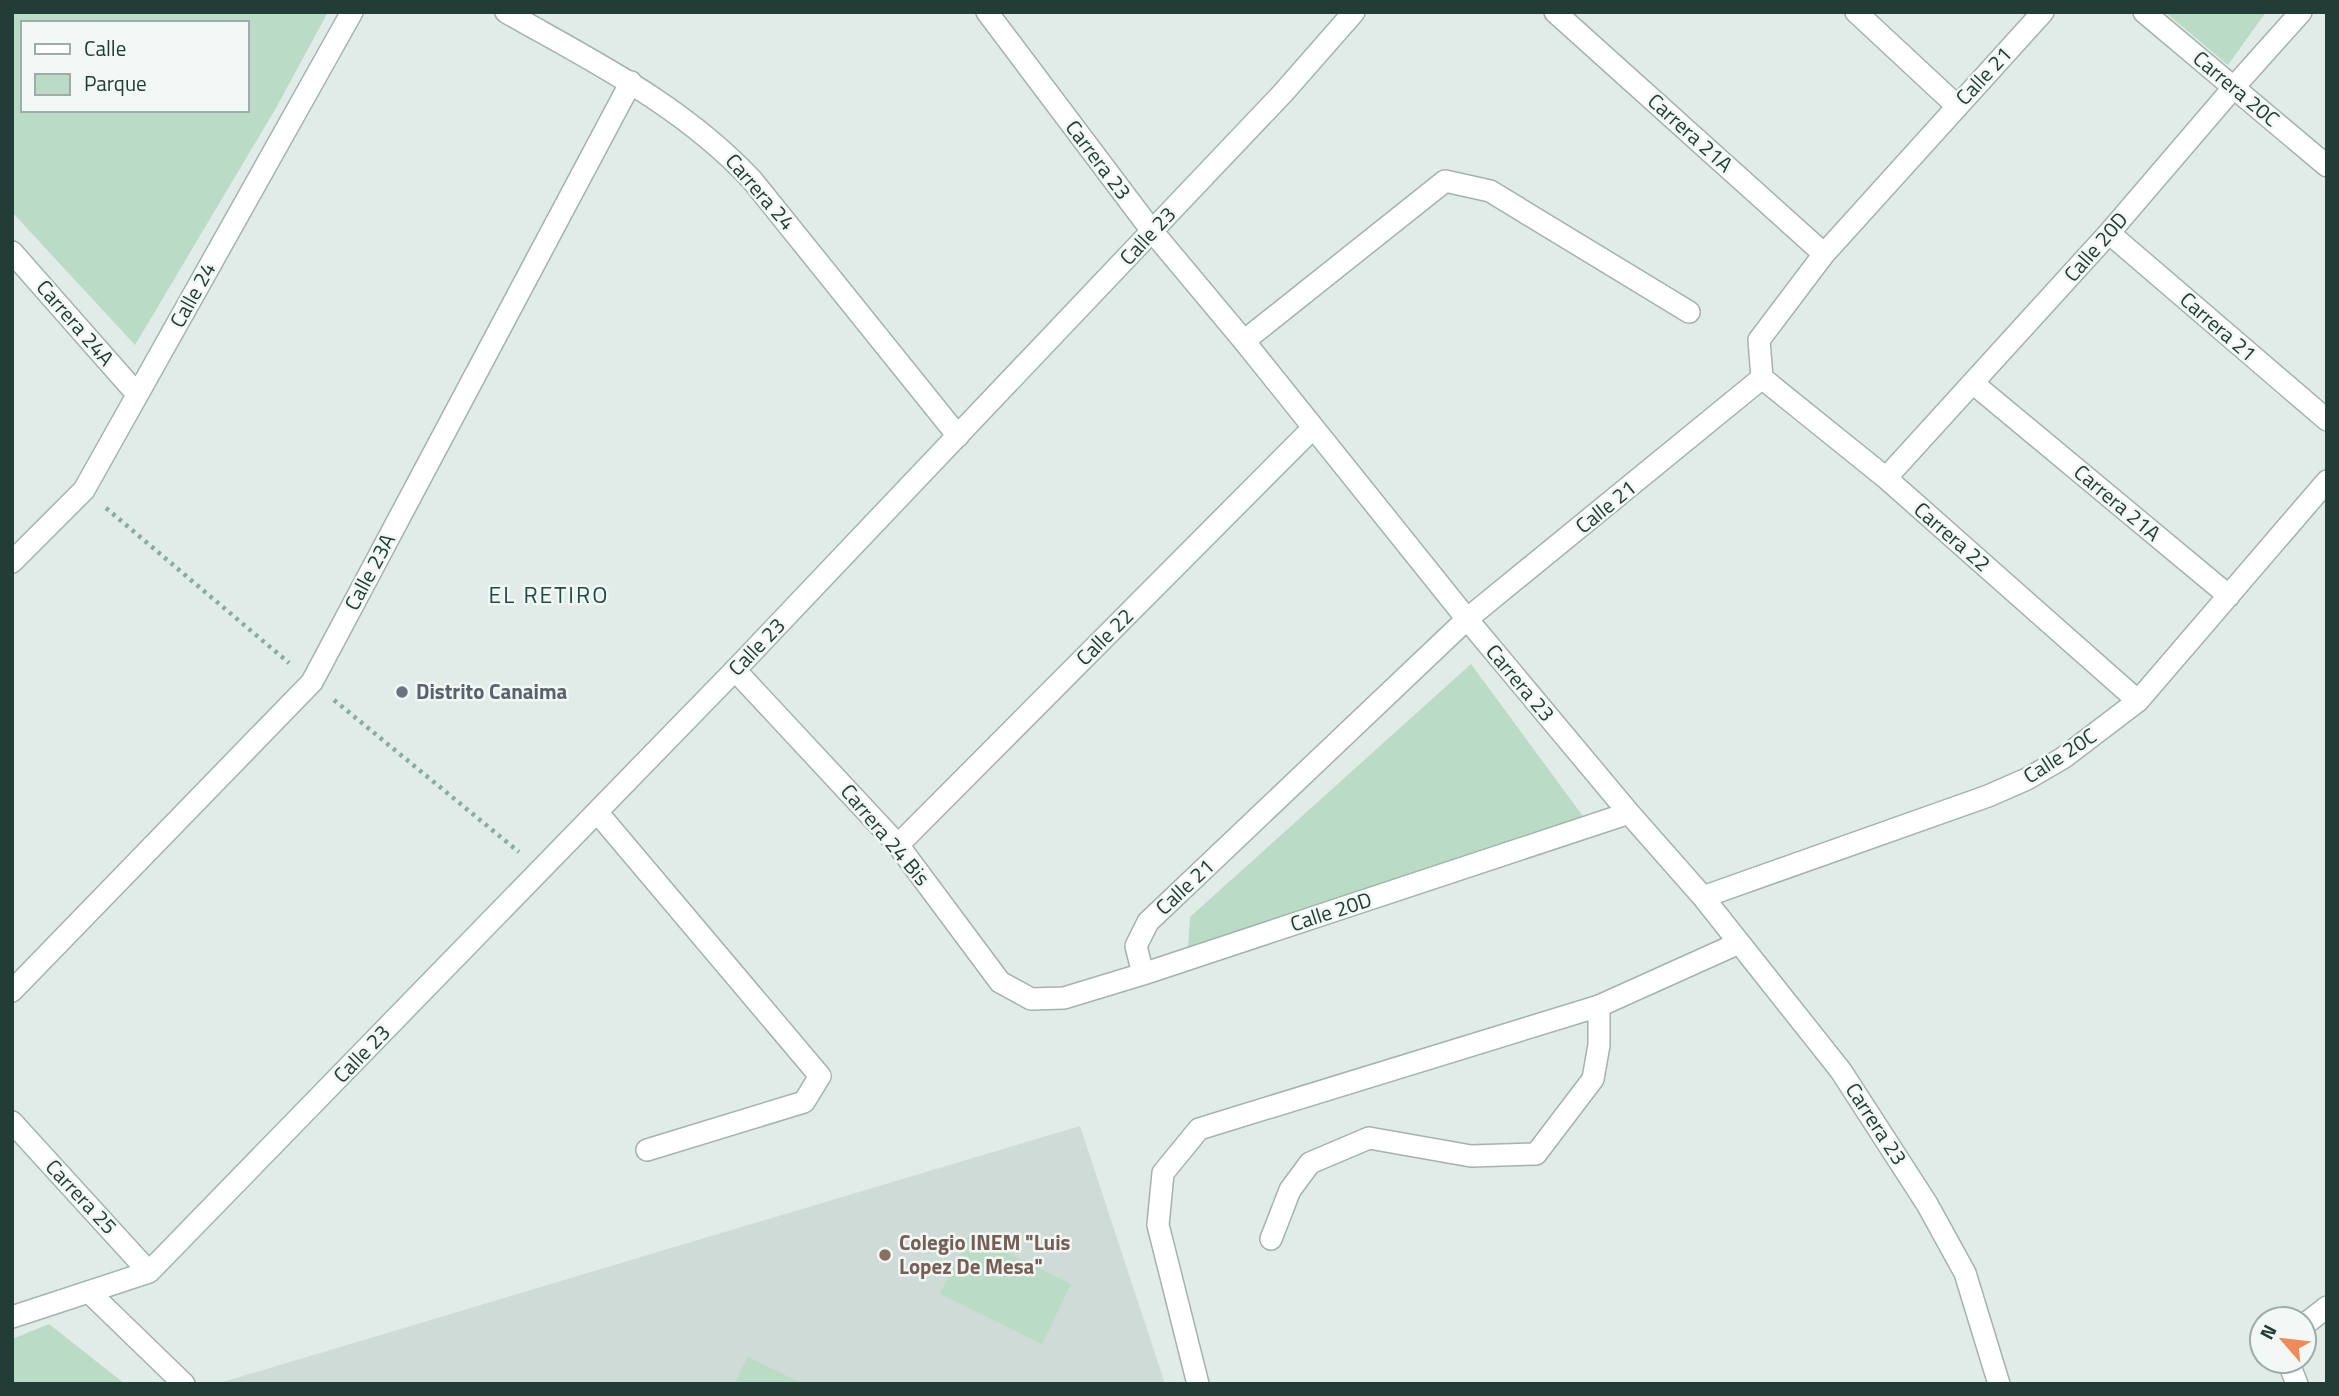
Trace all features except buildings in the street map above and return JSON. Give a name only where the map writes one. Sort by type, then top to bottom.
[{"type":"street","name":"Calle 24","points":[[12,562],[84,490],[352,12]]},
{"type":"street","name":"Carrera 24","points":[[506,12],[631,82],[699,129],[727,153],[752,180],[958,436]]},
{"type":"street","name":"Carrera 23","points":[[987,12],[1152,232],[1244,341],[1468,619],[1629,813],[1703,897],[1841,1071],[1927,1204],[1965,1273],[1999,1384]]},
{"type":"street","name":"Calle 23","points":[[149,1272],[736,670],[1283,93],[1354,12]]},
{"type":"street","name":"Carrera 21A","points":[[1555,12],[1824,254]]},
{"type":"street","points":[[1856,12],[1956,106]]},
{"type":"street","name":"Calle 21","points":[[1143,974],[1136,946],[1148,922],[1468,619],[1762,378],[1759,340],[1824,254],[2043,12]]},
{"type":"street","name":"Carrera 20C","points":[[2144,12],[2327,166]]},
{"type":"street","name":"Calle 20D","points":[[1886,478],[2109,233],[2301,12]]},
{"type":"street","name":"Calle 23A","points":[[12,991],[312,682],[631,82]]},
{"type":"street","points":[[1244,341],[1445,181],[1490,191],[1689,312]]},
{"type":"street","name":"Carrera 21","points":[[2109,233],[2327,420]]},
{"type":"street","name":"Carrera 24A","points":[[12,252],[137,394]]},
{"type":"street","name":"Carrera 22","points":[[1762,378],[1886,478],[2138,701]]},
{"type":"street","name":"Carrera 21A","points":[[1974,384],[2229,596]]},
{"type":"street","name":"Calle 22","points":[[898,845],[1313,428]]},
{"type":"street","name":"Calle 20C","points":[[1703,897],[1988,796],[2027,779],[2063,758],[2138,701],[2327,481]]},
{"type":"street","name":"Carrera 24 Bis","points":[[736,670],[898,845],[1000,982],[1031,999]]},
{"type":"street","points":[[597,812],[820,1076],[804,1102],[647,1150]]},
{"type":"street","name":"Calle 20D","points":[[1031,999],[1064,998],[1143,974],[1629,813]]},
{"type":"street","points":[[1198,1384],[1158,1225],[1163,1173],[1199,1129],[1599,1006],[1739,943]]},
{"type":"street","points":[[1271,1239],[1290,1190],[1310,1163],[1369,1138],[1471,1156],[1536,1154],[1593,1079],[1598,1045],[1599,1006]]},
{"type":"street","name":"Carrera 25","points":[[12,1122],[149,1272]]},
{"type":"street","points":[[12,1317],[149,1272]]},
{"type":"street","points":[[89,1292],[184,1384]]},
{"type":"shaded area","name":"Colegio INEM \"Luis Lopez De Mesa\"","points":[[1080,1126],[1165,1384],[216,1384]]},
{"type":"green space","points":[[12,12],[328,12],[276,108],[135,345],[12,212]]},
{"type":"green space","points":[[2165,12],[2266,12],[2228,65]]},
{"type":"green space","points":[[1471,664],[1585,819],[1188,947],[1190,917]]},
{"type":"green space","points":[[969,1234],[1071,1284],[1042,1344],[940,1294]]},
{"type":"green space","points":[[49,1324],[125,1384],[12,1384],[12,1339]]},
{"type":"green space","points":[[748,1357],[803,1384],[734,1384]]},
{"type":"place","name":"Distrito Canaima","points":[[402,692]]},
{"type":"place","name":"Colegio INEM \"Luis Lopez De Mesa\"","points":[[885,1255]]},
{"type":"district","name":"EL RETIRO","points":[[549,595]]}]
